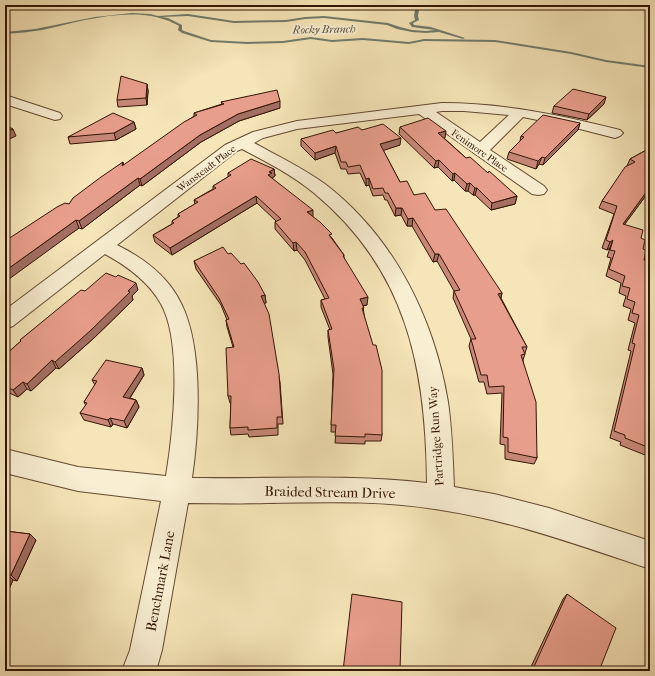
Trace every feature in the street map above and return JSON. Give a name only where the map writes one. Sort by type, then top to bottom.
[{"type":"street","points":[[5,99],[55,116]]},
{"type":"street","name":"Wansteadt Place","points":[[5,321],[231,148],[242,142],[277,129],[297,125],[459,106],[519,113],[578,123],[615,133]]},
{"type":"street","name":"Fenimore Place","points":[[423,110],[538,190]]},
{"type":"street","points":[[481,150],[519,113]]},
{"type":"street","name":"Partridge Run Way","points":[[242,142],[295,172],[319,188],[342,207],[363,229],[380,251],[396,277],[414,315],[425,347],[434,391],[438,431],[441,497]]},
{"type":"street","name":"Benchmark Lane","points":[[104,246],[123,255],[142,268],[158,284],[171,302],[179,319],[184,349],[188,391],[185,440],[177,490],[146,650],[139,671]]},
{"type":"street","name":"Braided Stream Drive","points":[[5,461],[78,479],[177,490],[265,491],[343,489],[441,497],[494,507],[549,521],[650,555]]},
{"type":"building","points":[[121,76],[147,84],[146,98],[117,100]]},
{"type":"building","points":[[573,89],[606,97],[589,114],[554,106]]},
{"type":"building","points":[[277,90],[280,101],[238,114],[200,135],[140,179],[138,178],[79,221],[76,220],[5,271],[5,241],[57,207],[65,203],[69,204],[73,198],[101,177],[123,162],[122,166],[184,122],[197,115],[194,113],[224,104],[221,102]]},
{"type":"building","points":[[113,113],[134,122],[114,133],[68,137]]},
{"type":"building","points":[[543,115],[580,123],[545,158],[542,157],[538,161],[509,152],[524,137],[521,136]]},
{"type":"building","points":[[428,118],[446,131],[438,133],[466,158],[470,157],[488,173],[489,171],[517,196],[492,203],[477,188],[470,183],[467,184],[455,173],[453,174],[439,160],[436,161],[400,127]]},
{"type":"building","points":[[383,124],[401,138],[380,144],[400,182],[407,181],[414,195],[425,193],[435,210],[446,209],[502,293],[498,294],[527,347],[522,347],[525,354],[521,355],[536,402],[537,458],[508,452],[508,438],[503,437],[504,386],[489,387],[487,375],[481,375],[471,339],[476,339],[454,291],[460,290],[439,254],[435,254],[413,218],[408,219],[402,208],[396,208],[388,193],[385,193],[383,188],[373,189],[369,178],[366,179],[360,165],[348,167],[346,162],[341,162],[336,146],[315,153],[301,139],[333,130],[336,133],[358,127],[362,130]]},
{"type":"building","points":[[5,125],[13,129],[5,132]]},
{"type":"building","points":[[650,148],[650,187],[623,224],[643,230],[641,238],[645,240],[643,249],[646,250],[644,260],[649,261],[647,271],[650,272],[650,448],[625,438],[625,435],[614,431],[635,344],[632,343],[639,315],[632,313],[635,302],[627,299],[630,288],[622,286],[625,276],[609,269],[615,251],[610,250],[613,240],[610,242],[606,240],[617,206],[602,201],[625,167],[635,162],[630,159]]},
{"type":"building","points":[[251,159],[274,169],[269,172],[272,173],[268,175],[313,210],[307,212],[332,234],[329,235],[344,255],[343,256],[368,297],[360,299],[364,308],[362,308],[373,345],[376,345],[382,370],[382,435],[365,434],[365,437],[335,436],[336,425],[331,425],[334,369],[328,330],[332,329],[321,300],[329,298],[305,252],[296,242],[293,243],[275,222],[281,219],[256,196],[170,248],[153,235],[174,223],[172,221],[180,216],[178,214],[198,202],[194,200],[216,188],[213,186],[231,175],[228,173]]},
{"type":"building","points":[[223,247],[228,254],[231,253],[241,264],[244,263],[258,282],[265,295],[261,296],[269,314],[279,374],[282,417],[277,417],[277,428],[248,430],[248,427],[230,428],[231,396],[228,396],[226,348],[234,347],[226,320],[229,319],[219,298],[194,261]]},
{"type":"building","points":[[106,273],[116,277],[118,275],[136,283],[128,291],[130,292],[90,331],[55,362],[52,360],[27,384],[23,382],[13,390],[5,386],[5,355],[21,341],[20,340],[81,290],[85,291]]},
{"type":"building","points":[[106,360],[142,368],[123,397],[136,400],[124,421],[110,418],[108,420],[80,413],[87,403],[84,402],[97,381],[92,380]]},
{"type":"building","points":[[5,531],[30,534],[11,575],[7,574],[5,579]]},
{"type":"building","points":[[352,594],[402,602],[400,671],[343,671]]},
{"type":"building","points":[[567,594],[616,628],[599,671],[532,671]]},
{"type":"waterway","points":[[407,5],[417,10],[417,20],[411,23],[413,26],[430,28],[463,38]]},
{"type":"waterway","name":"Rocky Branch","points":[[5,33],[35,30],[114,15],[132,14],[150,15],[167,19],[181,26],[180,30],[183,32],[211,41],[247,43],[283,42],[311,38],[332,41],[363,39],[409,43],[424,40],[495,41],[571,53],[606,61],[650,67]]},
{"type":"waterway","points":[[159,16],[188,15],[234,22],[286,21],[324,17],[388,24],[412,31],[438,31]]}]
